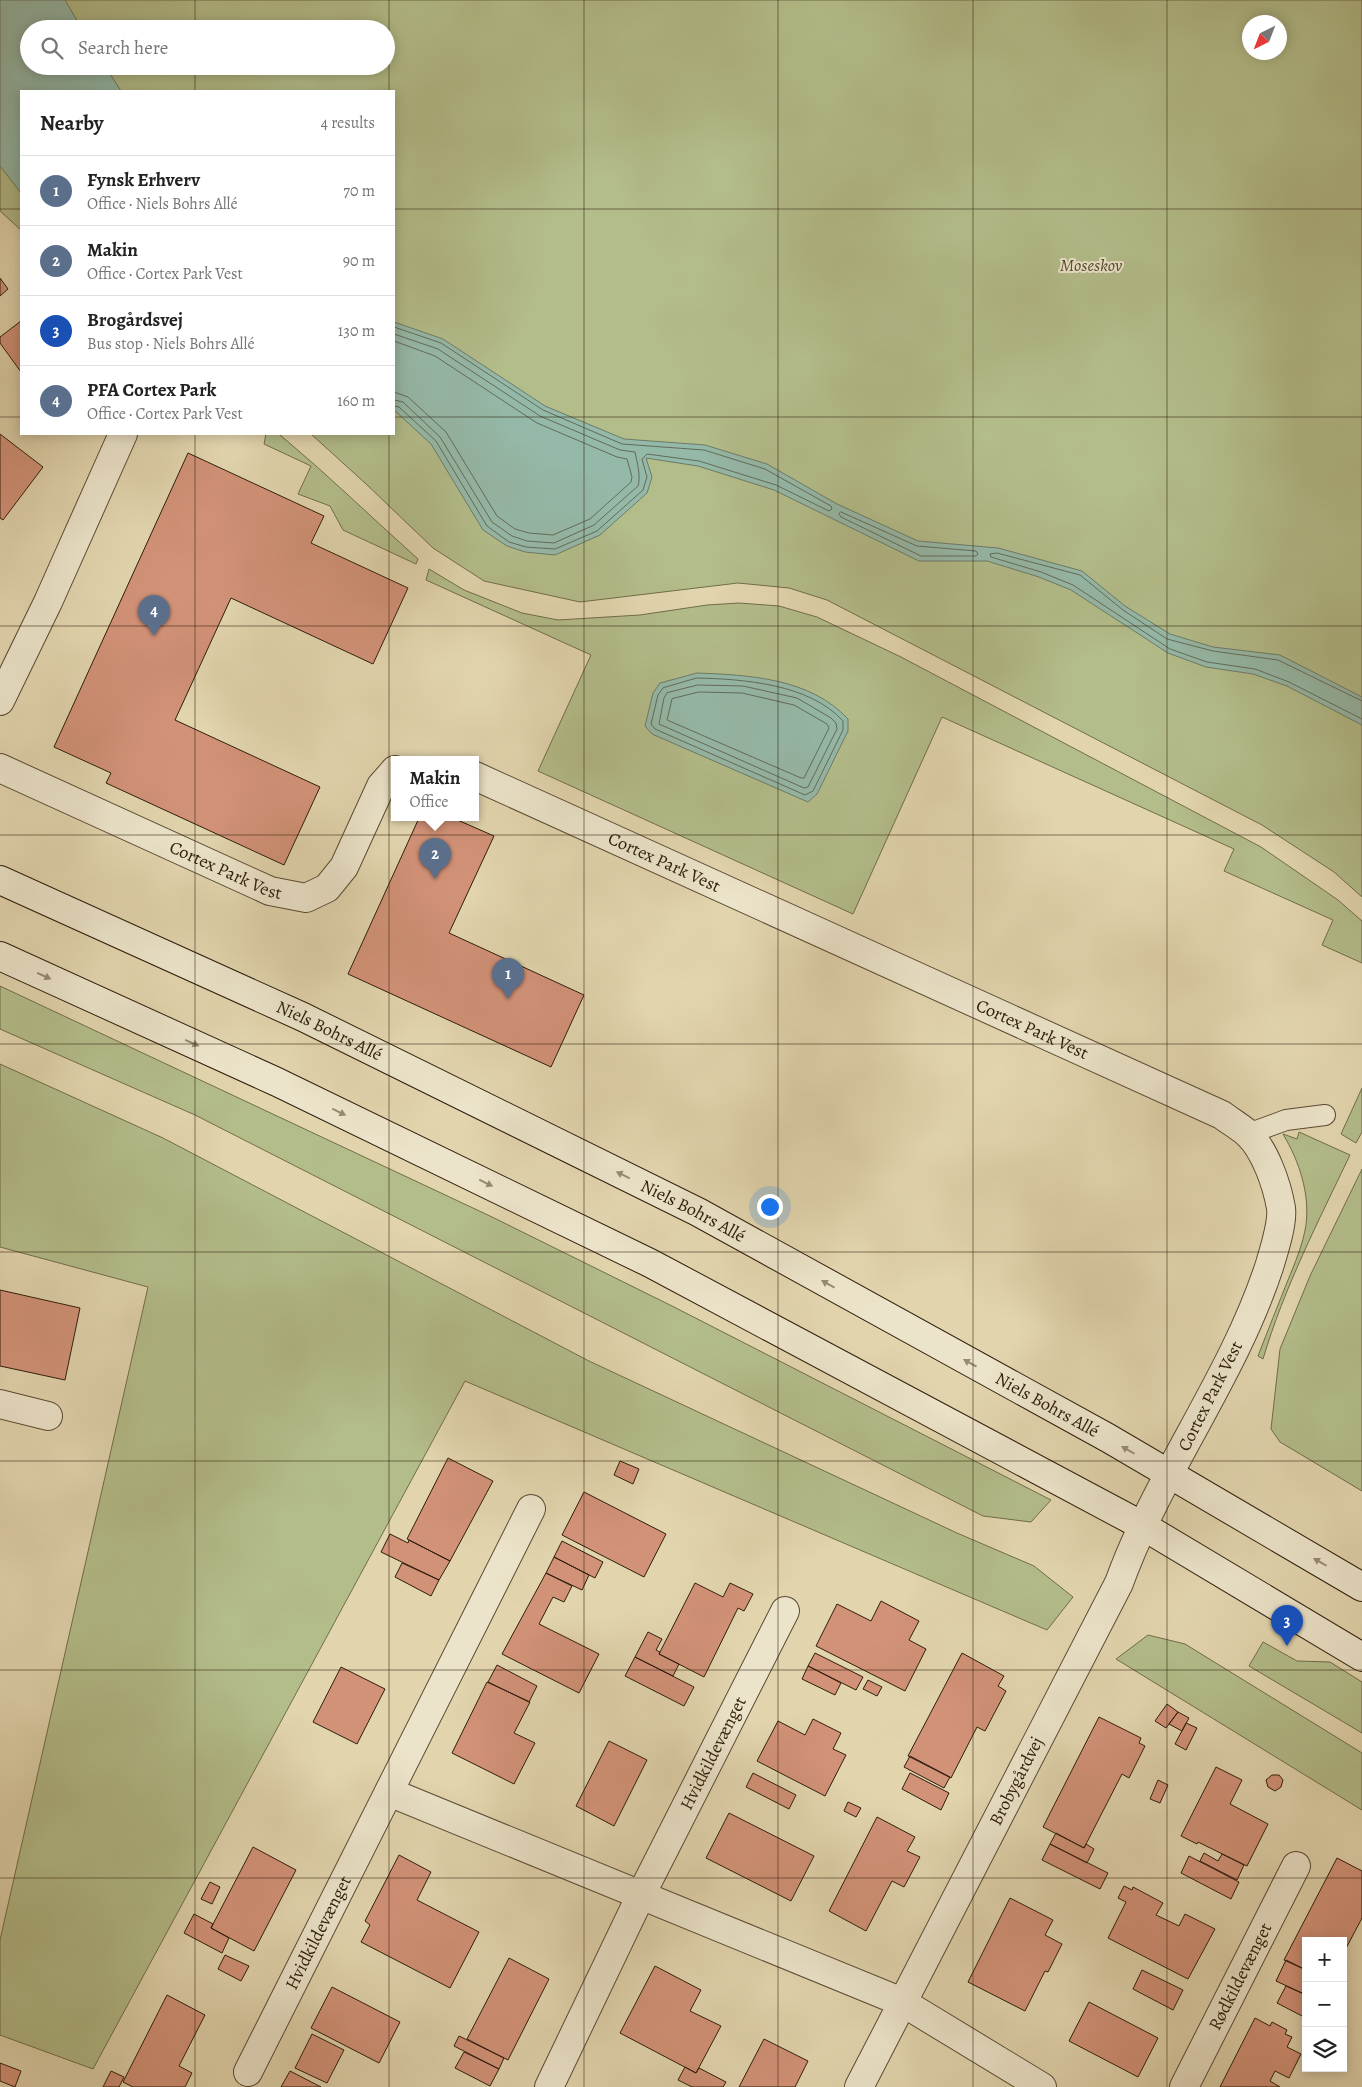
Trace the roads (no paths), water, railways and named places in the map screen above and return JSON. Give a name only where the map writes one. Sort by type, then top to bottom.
[{"type":"street","points":[[0,701],[51,594],[123,435]]},
{"type":"street","name":"Cortex Park Vest","points":[[0,768],[270,891],[306,898],[328,888],[344,867],[381,786],[391,775]]},
{"type":"street","name":"Cortex Park Vest","points":[[479,778],[1222,1115],[1248,1134],[1270,1167],[1281,1210],[1275,1248],[1258,1301],[1200,1419],[1170,1474]]},
{"type":"street","name":"Niels Bohrs Allé","points":[[0,880],[303,1017],[698,1212],[1170,1474],[1362,1587]]},
{"type":"street","points":[[0,956],[277,1082],[650,1263],[1143,1526],[1362,1657]]},
{"type":"street","points":[[0,1404],[48,1416]]},
{"type":"street","name":"Brobygårdvej","points":[[860,2087],[1119,1583],[1143,1526],[1170,1474]]},
{"type":"street","name":"Hvidkildevænget","points":[[248,2072],[530,1508]]},
{"type":"street","name":"Hvidkildevænget","points":[[549,2087],[641,1895],[785,1611]]},
{"type":"street","points":[[389,1792],[902,2002],[1042,2087]]},
{"type":"street","name":"Rødkildevænget","points":[[1184,2087],[1296,1866]]},
{"type":"lane","points":[[1248,1134],[1286,1120],[1325,1115]]},
{"type":"water","points":[[0,0],[65,0],[77,20],[20,20],[20,75],[111,75],[120,90],[20,90],[20,192],[0,166]]},
{"type":"water","points":[[395,322],[443,339],[545,406],[624,439],[705,445],[767,464],[837,504],[918,541],[998,548],[1082,571],[1125,606],[1170,634],[1213,647],[1280,655],[1362,697],[1362,725],[1287,686],[1253,674],[1206,667],[1168,653],[1071,590],[1039,577],[987,561],[919,561],[774,490],[698,466],[646,458],[652,477],[647,493],[600,535],[555,555],[525,552],[507,546],[483,530],[431,444],[395,411]]},
{"type":"water","points":[[697,673],[737,675],[778,681],[816,695],[833,705],[848,719],[848,731],[817,794],[808,802],[652,734],[645,726],[653,693],[660,683]]},
{"type":"place","name":"PFA Cortex Park","points":[[154,636]]},
{"type":"place","name":"Makin","points":[[435,879]]},
{"type":"place","name":"Fynsk Erhverv","points":[[508,999]]},
{"type":"place","name":"Brogårdsvej","points":[[1287,1646]]},
{"type":"park label","name":"Moseskov","points":[[1091,265]]}]
